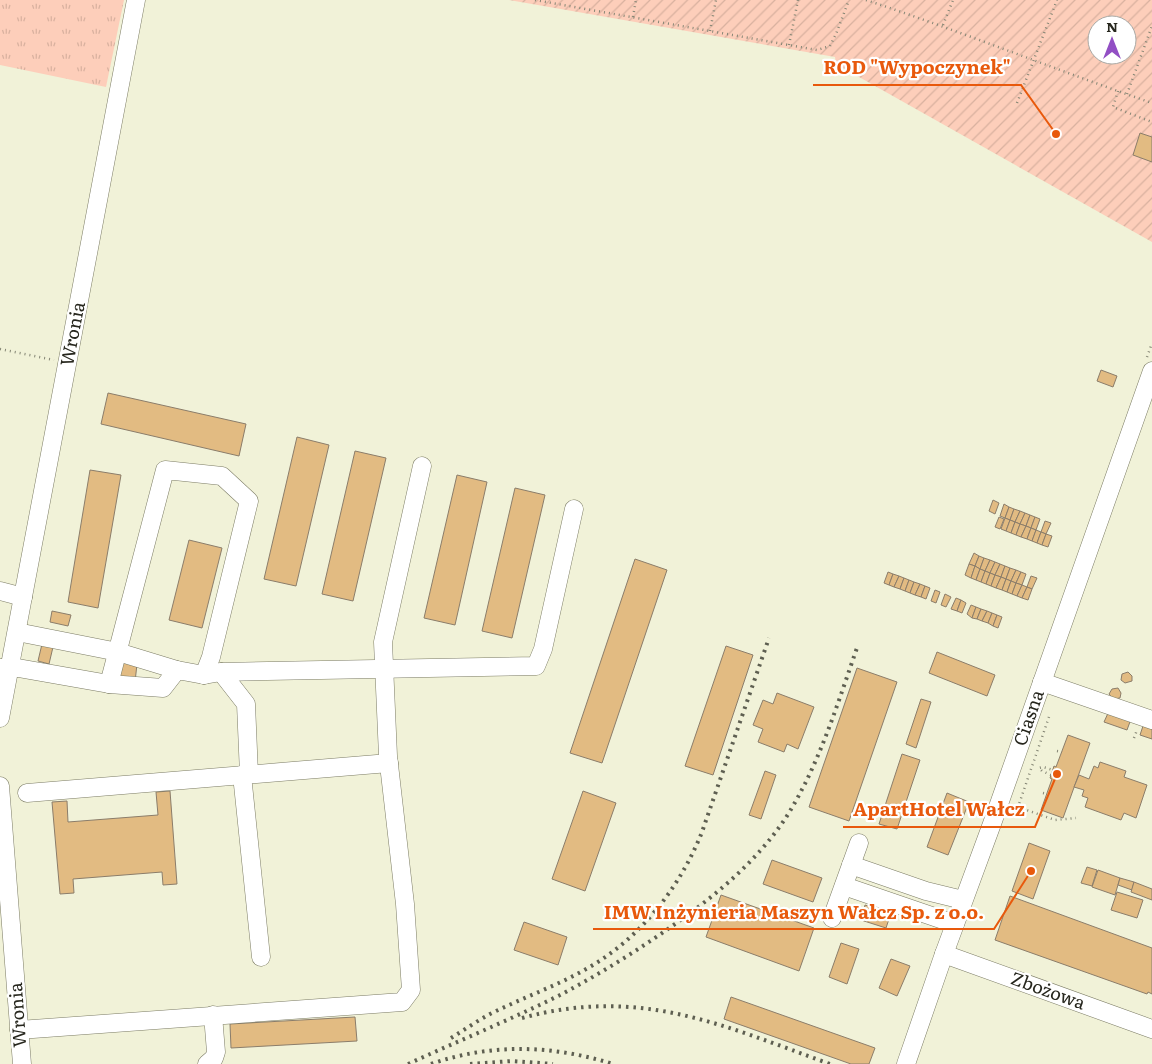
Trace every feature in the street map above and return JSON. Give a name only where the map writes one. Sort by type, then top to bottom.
[{"type":"street","name":"Wronia","points":[[0,718],[5,668],[16,632],[136,0]]},
{"type":"street","name":"Ciasna","points":[[906,1064],[1152,371]]},
{"type":"street","points":[[19,1030],[402,1002],[411,990],[389,764],[383,642],[422,466]]},
{"type":"street","points":[[109,684],[165,470],[222,476],[249,501],[211,657],[204,675]]},
{"type":"street","points":[[16,632],[118,652],[177,670],[204,675],[221,672],[536,666],[543,649],[574,509]]},
{"type":"street","points":[[0,591],[23,596]]},
{"type":"street","points":[[5,668],[31,670],[109,684],[163,688],[177,670]]},
{"type":"street","points":[[221,672],[246,704],[246,775],[261,957]]},
{"type":"street","points":[[1042,682],[1152,720]]},
{"type":"street","points":[[27,793],[389,764]]},
{"type":"street","name":"Wronia","points":[[0,786],[7,962],[19,1030],[22,1064]]},
{"type":"street","points":[[832,918],[859,843]]},
{"type":"street","points":[[851,865],[926,891],[963,900]]},
{"type":"street","points":[[844,886],[955,924]]},
{"type":"street","name":"Zbożowa","points":[[944,954],[1152,1029]]},
{"type":"street","points":[[207,1064],[214,1058],[216,1052],[213,1015]]},
{"type":"path","points":[[535,0],[817,50],[830,46],[849,0]]},
{"type":"path","points":[[632,17],[636,0]]},
{"type":"path","points":[[710,31],[716,0]]},
{"type":"path","points":[[790,45],[798,0]]},
{"type":"path","points":[[866,0],[943,25],[1035,61],[1152,103]]},
{"type":"path","points":[[943,25],[953,0]]},
{"type":"path","points":[[1017,103],[1035,61],[1057,0]]},
{"type":"path","points":[[1127,94],[1152,26]]},
{"type":"path","points":[[1118,91],[1113,107],[1152,122]]},
{"type":"path","points":[[0,349],[67,363]]},
{"type":"path","points":[[1049,717],[1018,807],[1056,820],[1076,818]]},
{"type":"path","points":[[1057,751],[1062,752]]},
{"type":"path","points":[[1051,775],[1042,772],[1039,768],[1043,767],[1053,770]]},
{"type":"green space","points":[[0,0],[124,0],[106,87],[0,65]]},
{"type":"green space","points":[[509,0],[1152,0],[1152,242],[836,64],[835,57]]},
{"type":"building","points":[[1140,133],[1152,137],[1152,162],[1133,155]]},
{"type":"building","points":[[1101,370],[1117,376],[1113,387],[1097,381]]},
{"type":"building","points":[[108,393],[246,424],[239,456],[101,424]]},
{"type":"building","points":[[297,437],[329,445],[296,586],[264,579]]},
{"type":"building","points":[[355,451],[386,458],[353,601],[322,594]]},
{"type":"building","points":[[90,470],[121,475],[98,608],[68,602]]},
{"type":"building","points":[[457,475],[487,482],[455,625],[424,618]]},
{"type":"building","points":[[515,488],[545,495],[512,638],[482,631]]},
{"type":"building","points":[[993,500],[999,503],[995,514],[989,511]]},
{"type":"building","points":[[1004,504],[1009,507],[1005,518],[1000,516]]},
{"type":"building","points":[[1009,507],[1014,509],[1010,520],[1005,518]]},
{"type":"building","points":[[1014,509],[1020,511],[1015,522],[1010,520]]},
{"type":"building","points":[[1020,511],[1025,513],[1020,524],[1015,522]]},
{"type":"building","points":[[1025,513],[1030,515],[1026,526],[1020,524]]},
{"type":"building","points":[[1030,515],[1035,517],[1031,528],[1026,526]]},
{"type":"building","points":[[999,517],[1004,519],[1000,529],[995,527]]},
{"type":"building","points":[[1035,517],[1040,519],[1036,530],[1031,528]]},
{"type":"building","points":[[1005,518],[1010,520],[1006,531],[1001,529]]},
{"type":"building","points":[[1010,520],[1015,522],[1011,533],[1006,531]]},
{"type":"building","points":[[1045,521],[1051,523],[1046,534],[1041,532]]},
{"type":"building","points":[[1015,522],[1020,524],[1016,535],[1011,533]]},
{"type":"building","points":[[1020,524],[1026,526],[1021,537],[1016,535]]},
{"type":"building","points":[[1026,526],[1031,528],[1027,539],[1021,537]]},
{"type":"building","points":[[1031,528],[1036,530],[1032,541],[1027,539]]},
{"type":"building","points":[[1036,530],[1041,532],[1037,543],[1032,541]]},
{"type":"building","points":[[1041,532],[1046,534],[1042,545],[1037,543]]},
{"type":"building","points":[[1046,534],[1052,536],[1048,547],[1042,545]]},
{"type":"building","points":[[189,540],[222,548],[202,628],[169,620]]},
{"type":"building","points":[[974,553],[979,556],[975,566],[969,564]]},
{"type":"building","points":[[979,556],[984,558],[980,569],[975,566]]},
{"type":"building","points":[[984,558],[990,560],[985,571],[980,569]]},
{"type":"building","points":[[635,559],[667,570],[602,763],[570,753]]},
{"type":"building","points":[[990,560],[995,562],[990,573],[985,571]]},
{"type":"building","points":[[995,562],[1000,564],[995,575],[990,573]]},
{"type":"building","points":[[969,564],[975,566],[971,578],[965,575]]},
{"type":"building","points":[[1000,564],[1005,566],[1001,577],[995,575]]},
{"type":"building","points":[[975,566],[980,569],[976,580],[971,578]]},
{"type":"building","points":[[1005,566],[1010,568],[1006,579],[1001,577]]},
{"type":"building","points":[[1010,568],[1016,570],[1011,581],[1006,579]]},
{"type":"building","points":[[980,569],[985,571],[981,582],[976,580]]},
{"type":"building","points":[[1016,570],[1021,572],[1016,583],[1011,581]]},
{"type":"building","points":[[985,571],[990,573],[986,584],[981,582]]},
{"type":"building","points":[[888,572],[893,574],[889,585],[884,583]]},
{"type":"building","points":[[1021,572],[1026,574],[1022,585],[1016,583]]},
{"type":"building","points":[[990,573],[995,575],[991,586],[986,584]]},
{"type":"building","points":[[893,574],[899,576],[894,587],[889,585]]},
{"type":"building","points":[[995,575],[1001,577],[996,588],[991,586]]},
{"type":"building","points":[[899,576],[904,578],[900,589],[894,587]]},
{"type":"building","points":[[1031,576],[1037,578],[1032,589],[1027,587]]},
{"type":"building","points":[[1001,577],[1006,579],[1002,590],[996,588]]},
{"type":"building","points":[[904,578],[909,580],[905,591],[900,589]]},
{"type":"building","points":[[1006,579],[1011,581],[1007,592],[1002,590]]},
{"type":"building","points":[[909,580],[914,582],[910,593],[905,591]]},
{"type":"building","points":[[1011,581],[1016,583],[1012,594],[1007,592]]},
{"type":"building","points":[[914,582],[920,584],[915,595],[910,593]]},
{"type":"building","points":[[1016,583],[1022,585],[1017,596],[1012,594]]},
{"type":"building","points":[[920,584],[925,586],[921,597],[915,595]]},
{"type":"building","points":[[1022,585],[1027,587],[1022,598],[1017,596]]},
{"type":"building","points":[[925,586],[930,588],[926,599],[921,597]]},
{"type":"building","points":[[1027,587],[1032,589],[1028,600],[1022,598]]},
{"type":"building","points":[[935,590],[940,592],[936,603],[931,601]]},
{"type":"building","points":[[945,594],[951,597],[946,607],[941,605]]},
{"type":"building","points":[[956,598],[961,600],[957,611],[951,609]]},
{"type":"building","points":[[961,600],[966,603],[962,613],[957,611]]},
{"type":"building","points":[[971,605],[976,607],[972,618],[967,614]]},
{"type":"building","points":[[976,607],[981,609],[977,619],[972,618]]},
{"type":"building","points":[[981,609],[987,611],[982,621],[977,619]]},
{"type":"building","points":[[52,611],[71,615],[68,626],[50,622]]},
{"type":"building","points":[[987,611],[992,613],[988,623],[982,621]]},
{"type":"building","points":[[992,613],[997,615],[993,626],[988,623]]},
{"type":"building","points":[[997,615],[1002,617],[998,628],[993,626]]},
{"type":"building","points":[[42,644],[53,647],[49,664],[38,661]]},
{"type":"building","points":[[726,646],[753,655],[713,775],[685,766]]},
{"type":"building","points":[[937,652],[995,675],[987,696],[929,673]]},
{"type":"building","points":[[120,662],[137,664],[135,682],[118,680]]},
{"type":"building","points":[[857,668],[897,682],[849,821],[809,807]]},
{"type":"building","points":[[1128,672],[1132,676],[1132,681],[1125,683],[1121,680],[1122,674]]},
{"type":"building","points":[[1118,688],[1121,693],[1120,698],[1113,699],[1109,694],[1112,689]]},
{"type":"building","points":[[777,693],[814,707],[798,749],[787,744],[784,752],[758,742],[763,729],[753,725],[763,700],[773,704]]},
{"type":"building","points":[[921,699],[931,702],[916,748],[906,744]]},
{"type":"building","points":[[1109,711],[1131,719],[1127,730],[1104,722]]},
{"type":"building","points":[[1144,723],[1152,726],[1152,739],[1140,735]]},
{"type":"building","points":[[1068,735],[1090,743],[1063,818],[1041,810],[1052,779],[1050,778],[1054,766],[1056,767]]},
{"type":"building","points":[[902,754],[920,760],[897,829],[879,824]]},
{"type":"building","points":[[1100,762],[1126,771],[1124,777],[1147,785],[1136,818],[1124,813],[1121,820],[1085,807],[1088,798],[1082,796],[1084,790],[1074,787],[1079,775],[1089,779],[1094,766],[1098,768]]},
{"type":"building","points":[[765,771],[776,775],[761,819],[749,815]]},
{"type":"building","points":[[170,791],[177,884],[163,885],[162,872],[73,879],[74,893],[60,894],[52,802],[67,801],[68,822],[158,815],[156,792]]},
{"type":"building","points":[[583,791],[616,803],[585,891],[552,879]]},
{"type":"building","points":[[947,793],[969,802],[948,855],[927,847]]},
{"type":"building","points":[[1029,843],[1050,851],[1033,899],[1012,891]]},
{"type":"building","points":[[772,860],[822,878],[813,902],[763,884]]},
{"type":"building","points":[[1087,867],[1097,870],[1092,886],[1081,883]]},
{"type":"building","points":[[1098,870],[1120,878],[1115,895],[1092,887]]},
{"type":"building","points":[[1120,878],[1134,882],[1132,890],[1118,885]]},
{"type":"building","points":[[1134,882],[1152,889],[1152,900],[1131,892]]},
{"type":"building","points":[[1117,892],[1143,900],[1137,918],[1111,910]]},
{"type":"building","points":[[721,895],[814,928],[799,971],[706,937]]},
{"type":"building","points":[[1010,896],[1152,948],[1152,994],[1148,992],[1147,994],[995,940]]},
{"type":"building","points":[[865,905],[891,913],[886,928],[861,920]]},
{"type":"building","points":[[524,922],[567,937],[558,965],[514,950]]},
{"type":"building","points":[[841,943],[859,949],[847,984],[829,977]]},
{"type":"building","points":[[891,959],[910,966],[897,996],[879,988]]},
{"type":"building","points":[[731,997],[875,1048],[869,1064],[851,1064],[724,1019]]},
{"type":"building","points":[[355,1017],[357,1041],[231,1048],[230,1024]]},
{"type":"railway","points":[[451,1038],[490,1014],[568,979],[593,965],[628,939],[658,907],[683,871],[702,832],[769,638]]},
{"type":"railway","points":[[408,1064],[503,1022],[591,978],[637,950],[682,919],[738,874],[763,848],[785,819],[797,799],[818,756],[858,645]]},
{"type":"railway","points":[[522,1018],[565,1009],[605,1006],[643,1008],[680,1014],[716,1024],[830,1064]]},
{"type":"railway","points":[[431,1064],[476,1052],[522,1049],[568,1053],[613,1064]]},
{"type":"railway","points":[[470,1064],[512,1061],[553,1064]]},
{"type":"place","name":"ROD \"Wypoczynek\"","points":[[1056,134]]},
{"type":"place","name":"ApartHotel Wałcz","points":[[1057,774]]},
{"type":"place","name":"IMW Inżynieria Maszyn Wałcz Sp. z o.o.","points":[[1031,871]]}]
